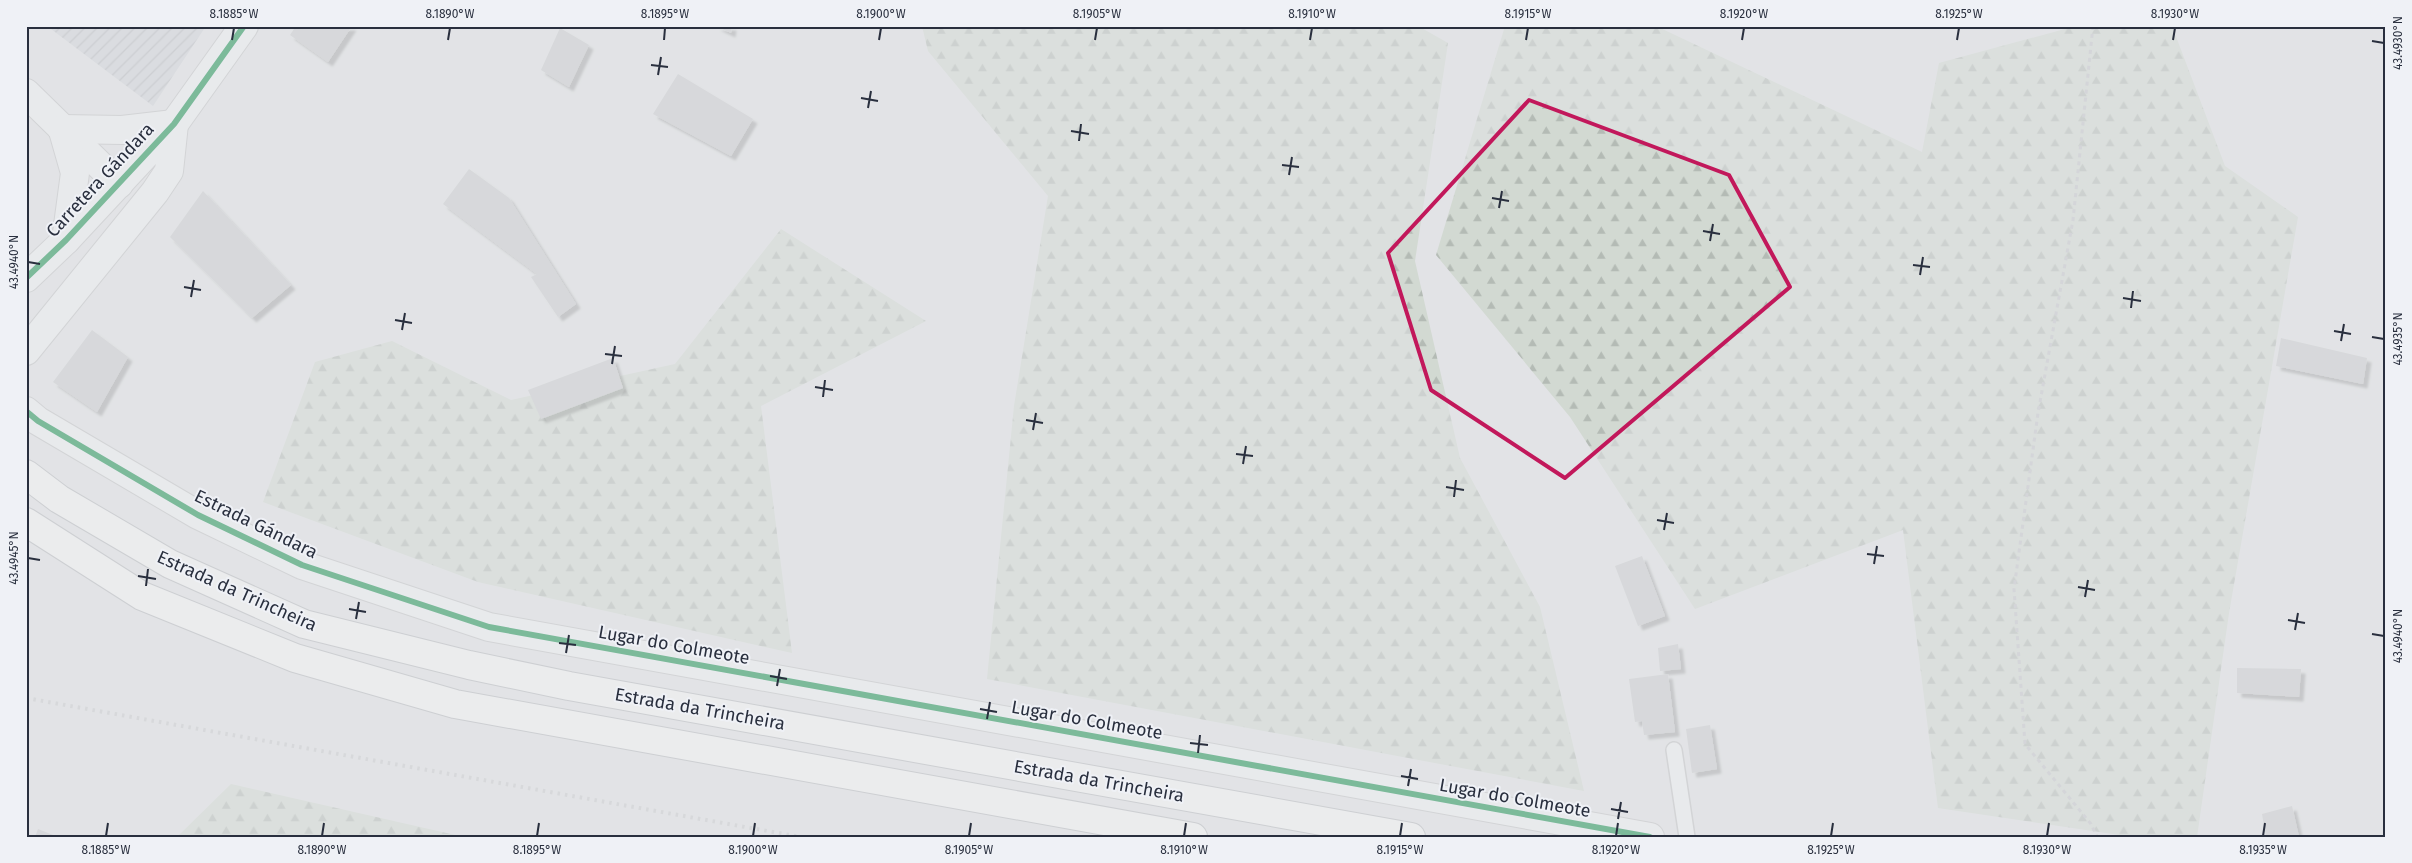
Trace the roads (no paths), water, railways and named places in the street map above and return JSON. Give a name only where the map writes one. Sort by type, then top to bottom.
[{"type":"highway","name":"Estrada da Trincheira","points":[[26,474],[59,500],[170,564],[304,624],[469,665],[569,686],[1411,837]]},
{"type":"highway","name":"Estrada da Trincheira","points":[[26,522],[142,596],[295,658],[455,704],[1193,837]]},
{"type":"street","points":[[26,351],[155,192],[169,171],[174,124],[244,26]]},
{"type":"street","points":[[26,93],[119,184]]},
{"type":"street","points":[[62,129],[122,130],[174,124]]},
{"type":"street","name":"Carretera Gándara","points":[[26,278],[66,240],[174,124]]},
{"type":"street","points":[[62,129],[75,173],[66,240]]},
{"type":"street","name":"Estrada Gándara","points":[[26,411],[38,421],[198,515],[302,565],[490,627]]},
{"type":"street","name":"Lugar do Colmeote","points":[[490,627],[1650,837]]},
{"type":"lane","points":[[1674,750],[1687,837]]},
{"type":"railway","points":[[26,698],[801,837]]}]
